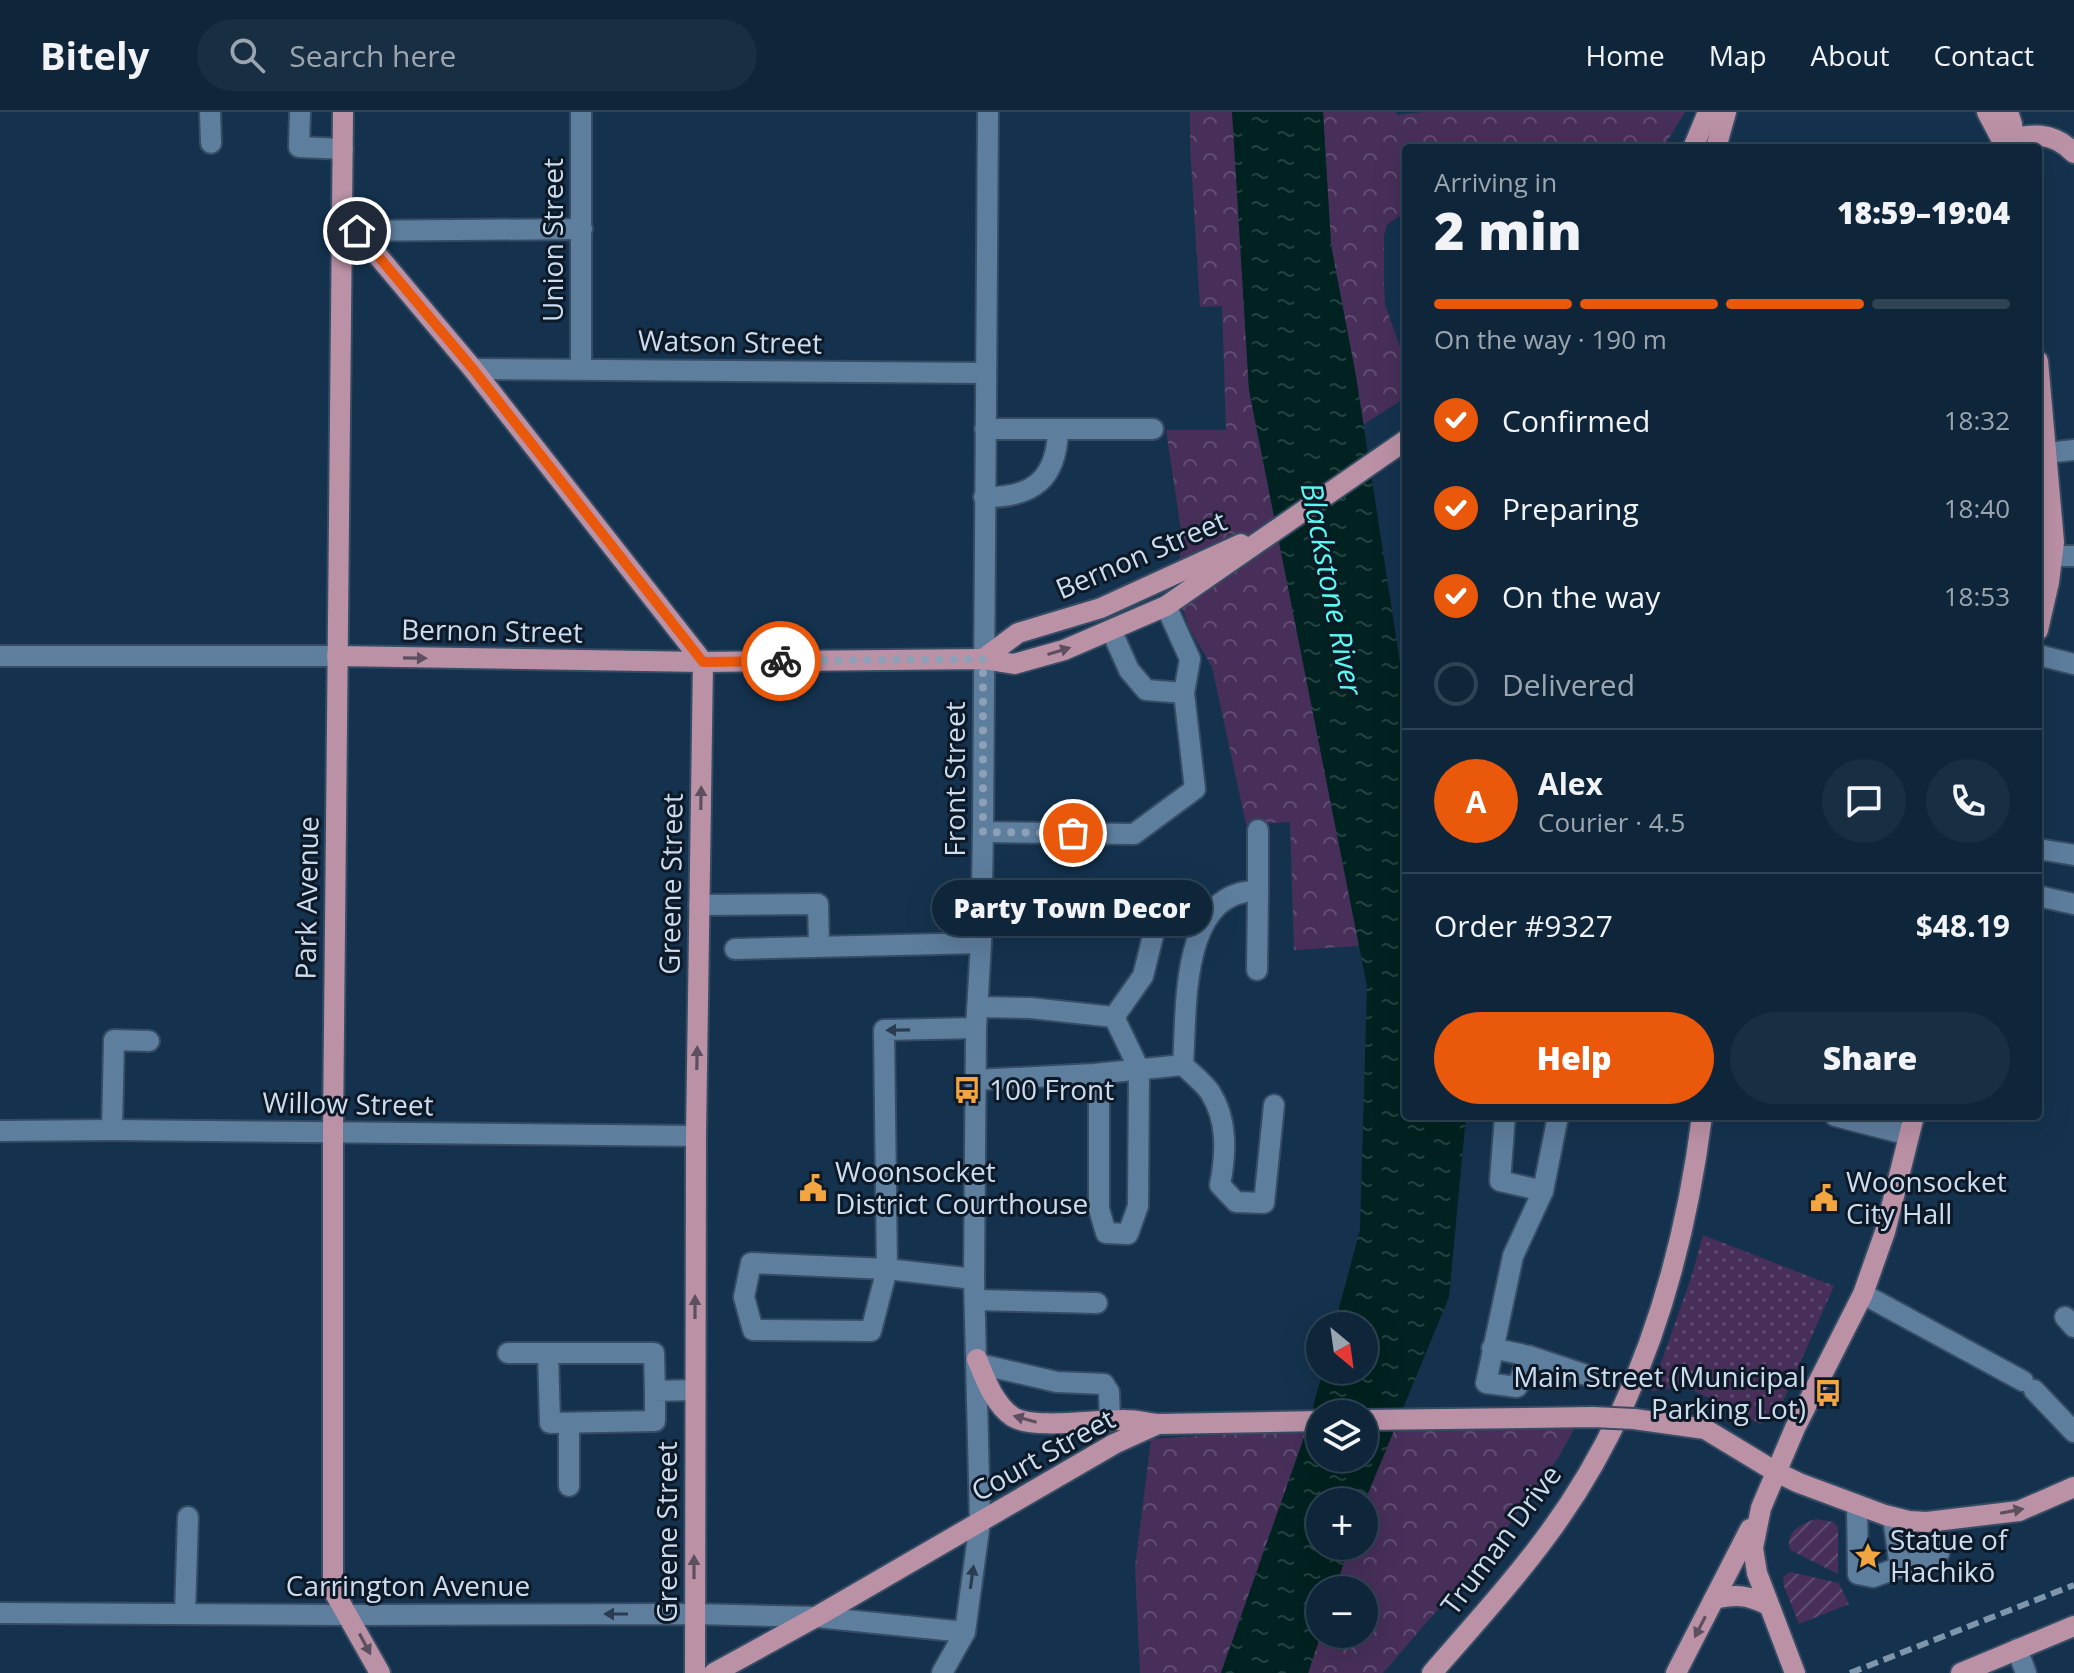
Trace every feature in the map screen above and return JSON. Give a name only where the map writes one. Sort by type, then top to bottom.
[{"type":"main road","name":"Park Avenue","points":[[343,112],[350,231],[337,656],[333,1590],[350,1615],[380,1673]]},
{"type":"main road","points":[[1695,144],[1708,112]]},
{"type":"main road","points":[[1717,144],[1726,112]]},
{"type":"main road","points":[[1987,112],[2009,144]]},
{"type":"main road","points":[[2008,112],[2009,144]]},
{"type":"main road","points":[[2009,144],[2038,135],[2052,136],[2074,153]]},
{"type":"main road","points":[[350,231],[473,369],[703,662]]},
{"type":"main road","points":[[2042,402],[2053,556],[2042,610]]},
{"type":"main road","name":"Bernon Street","points":[[337,656],[703,662],[983,659],[1014,664],[1112,632],[1166,606],[1400,444]]},
{"type":"main road","name":"Bernon Street","points":[[983,659],[1018,633],[1101,608],[1280,527]]},
{"type":"main road","name":"Greene Street","points":[[695,1673],[696,1136],[703,662]]},
{"type":"main road","name":"Truman Drive","points":[[1432,1673],[1508,1586],[1550,1531],[1596,1459],[1633,1383],[1672,1276],[1695,1170],[1701,1120]]},
{"type":"main road","points":[[1676,1673],[1761,1508],[1825,1368],[1863,1294],[1885,1232],[1912,1125]]},
{"type":"main road","points":[[978,1361],[989,1387],[1015,1418],[1033,1423],[1130,1419],[1164,1424]]},
{"type":"main road","points":[[1378,1420],[1580,1417],[1634,1419],[1705,1429],[1776,1472],[1893,1518],[1927,1522],[2019,1511],[2074,1487]]},
{"type":"main road","name":"Court Street","points":[[714,1673],[1114,1444],[1164,1424],[1306,1421]]},
{"type":"main road","points":[[1761,1508],[1753,1548],[1757,1573],[1795,1673]]},
{"type":"main road","points":[[1714,1599],[1736,1594],[1750,1596],[1768,1605]]},
{"type":"main road","points":[[1973,1671],[2074,1626]]},
{"type":"street","points":[[210,112],[211,143]]},
{"type":"street","points":[[300,112],[299,147],[343,149]]},
{"type":"street","name":"Union Street","points":[[581,112],[581,368]]},
{"type":"street","name":"Front Street","points":[[965,1632],[980,1522],[974,1279],[975,1080],[983,832],[988,112]]},
{"type":"street","points":[[350,231],[582,229]]},
{"type":"street","name":"Watson Street","points":[[473,369],[986,373]]},
{"type":"street","points":[[985,429],[1153,429]]},
{"type":"street","points":[[984,497],[1017,495],[1041,481],[1055,458],[1058,429]]},
{"type":"street","points":[[2047,453],[2074,450]]},
{"type":"street","points":[[2053,556],[2074,556]]},
{"type":"street","points":[[983,832],[1134,834],[1195,789],[1184,693],[1190,659],[1166,606]]},
{"type":"street","points":[[1112,632],[1129,670],[1146,690],[1184,693]]},
{"type":"street","name":"Bernon Street","points":[[0,656],[337,656]]},
{"type":"street","points":[[2042,656],[2074,664]]},
{"type":"street","points":[[1257,970],[1258,830]]},
{"type":"street","points":[[2042,850],[2074,855]]},
{"type":"street","points":[[1258,891],[1226,897],[1210,911],[1191,954],[1183,1065],[1209,1092],[1222,1119],[1226,1157],[1220,1185],[1236,1202],[1264,1203],[1274,1105]]},
{"type":"street","points":[[2042,897],[2074,904]]},
{"type":"street","points":[[699,905],[818,904],[819,945]]},
{"type":"street","points":[[1114,1017],[1143,976],[1159,912]]},
{"type":"street","points":[[735,949],[981,943]]},
{"type":"street","points":[[978,1007],[1030,1008],[1114,1017]]},
{"type":"street","points":[[1099,1074],[1099,1209],[1106,1233],[1128,1234],[1138,1206],[1139,1069],[1114,1017]]},
{"type":"street","points":[[974,1279],[887,1269],[751,1263],[744,1297],[753,1330],[871,1331],[887,1269],[884,1030],[976,1028]]},
{"type":"street","points":[[112,1130],[114,1040],[149,1041]]},
{"type":"street","points":[[975,1080],[1099,1074],[1183,1065]]},
{"type":"street","points":[[1505,1120],[1500,1181],[1543,1191]]},
{"type":"street","points":[[1529,1356],[1517,1387],[1486,1383],[1513,1256],[1543,1191],[1557,1120]]},
{"type":"street","points":[[1869,1120],[1912,1125]]},
{"type":"street","name":"Willow Street","points":[[0,1131],[696,1136]]},
{"type":"street","points":[[1863,1294],[2029,1386],[2074,1432]]},
{"type":"street","points":[[975,1300],[1097,1303]]},
{"type":"street","points":[[1492,1348],[1529,1356],[1595,1378]]},
{"type":"street","points":[[508,1353],[548,1353],[654,1353],[655,1421],[550,1423],[548,1353]]},
{"type":"street","points":[[978,1361],[1057,1382],[1104,1384],[1109,1392],[1110,1420]]},
{"type":"street","points":[[655,1391],[695,1390]]},
{"type":"street","points":[[569,1423],[569,1486]]},
{"type":"street","points":[[1857,1505],[1858,1574],[1873,1577],[1939,1553]]},
{"type":"street","points":[[185,1613],[188,1517]]},
{"type":"street","points":[[1893,1518],[1900,1567]]},
{"type":"street","name":"Carrington Avenue","points":[[0,1613],[694,1614],[816,1617]]},
{"type":"street","points":[[816,1617],[965,1632],[942,1673]]},
{"type":"street","points":[[2017,1649],[2026,1673]]},
{"type":"green space","points":[[1190,112],[1233,112],[1249,390],[1359,946],[1294,950],[1290,822],[1246,824],[1212,667],[1189,628],[1176,590],[1182,537],[1166,430],[1226,430],[1222,306],[1200,307]]},
{"type":"green space","points":[[1323,112],[1396,112],[1397,115],[1424,112],[1685,112],[1665,144],[1402,144],[1402,214],[1387,225],[1384,235],[1384,283],[1385,304],[1402,353],[1402,400],[1363,425],[1331,245]]},
{"type":"green space","points":[[1703,1235],[1834,1286],[1780,1408],[1773,1417],[1760,1424],[1687,1387],[1651,1391]]},
{"type":"green space","points":[[1576,1426],[1558,1458],[1501,1536],[1383,1673],[1308,1673],[1316,1648],[1378,1648],[1378,1576],[1339,1576],[1345,1560],[1378,1560],[1378,1488],[1370,1488],[1395,1428]]},
{"type":"green space","points":[[1306,1429],[1221,1673],[1140,1673],[1135,1567],[1151,1439]]},
{"type":"green space","points":[[1816,1519],[1834,1522],[1838,1527],[1838,1574],[1790,1550],[1790,1538],[1795,1530]]},
{"type":"green space","points":[[1790,1572],[1839,1583],[1849,1604],[1799,1624],[1784,1586],[1783,1577]]},
{"type":"water","name":"Blackstone River","points":[[1232,112],[1323,112],[1331,245],[1356,376],[1402,676],[1402,1120],[1466,1120],[1449,1297],[1378,1469],[1378,1400],[1315,1400],[1319,1384],[1378,1384],[1378,1312],[1338,1312],[1360,1230],[1367,986],[1249,390]]},
{"type":"water","points":[[1306,1432],[1306,1472],[1377,1472],[1370,1488],[1306,1488],[1306,1560],[1345,1560],[1339,1576],[1306,1576],[1306,1648],[1316,1648],[1308,1673],[1221,1673]]},
{"type":"railway","points":[[1850,1673],[2074,1585]]},
{"type":"way so far","points":[[781,661],[983,659],[983,832],[1073,833]]},
{"type":"place","name":"Party Town Decor","points":[[1073,833]]},
{"type":"place","name":"100 Front","points":[[967,1090]]},
{"type":"place","name":"Woonsocket District Courthouse","points":[[813,1188]]},
{"type":"place","name":"Woonsocket City Hall","points":[[1824,1198]]},
{"type":"place","name":"Main Street (Municipal Parking Lot)","points":[[1828,1393]]},
{"type":"place","name":"Statue of Hachikō","points":[[1868,1556]]},
{"type":"route","points":[[357,231],[473,369],[703,662],[781,661]]}]
